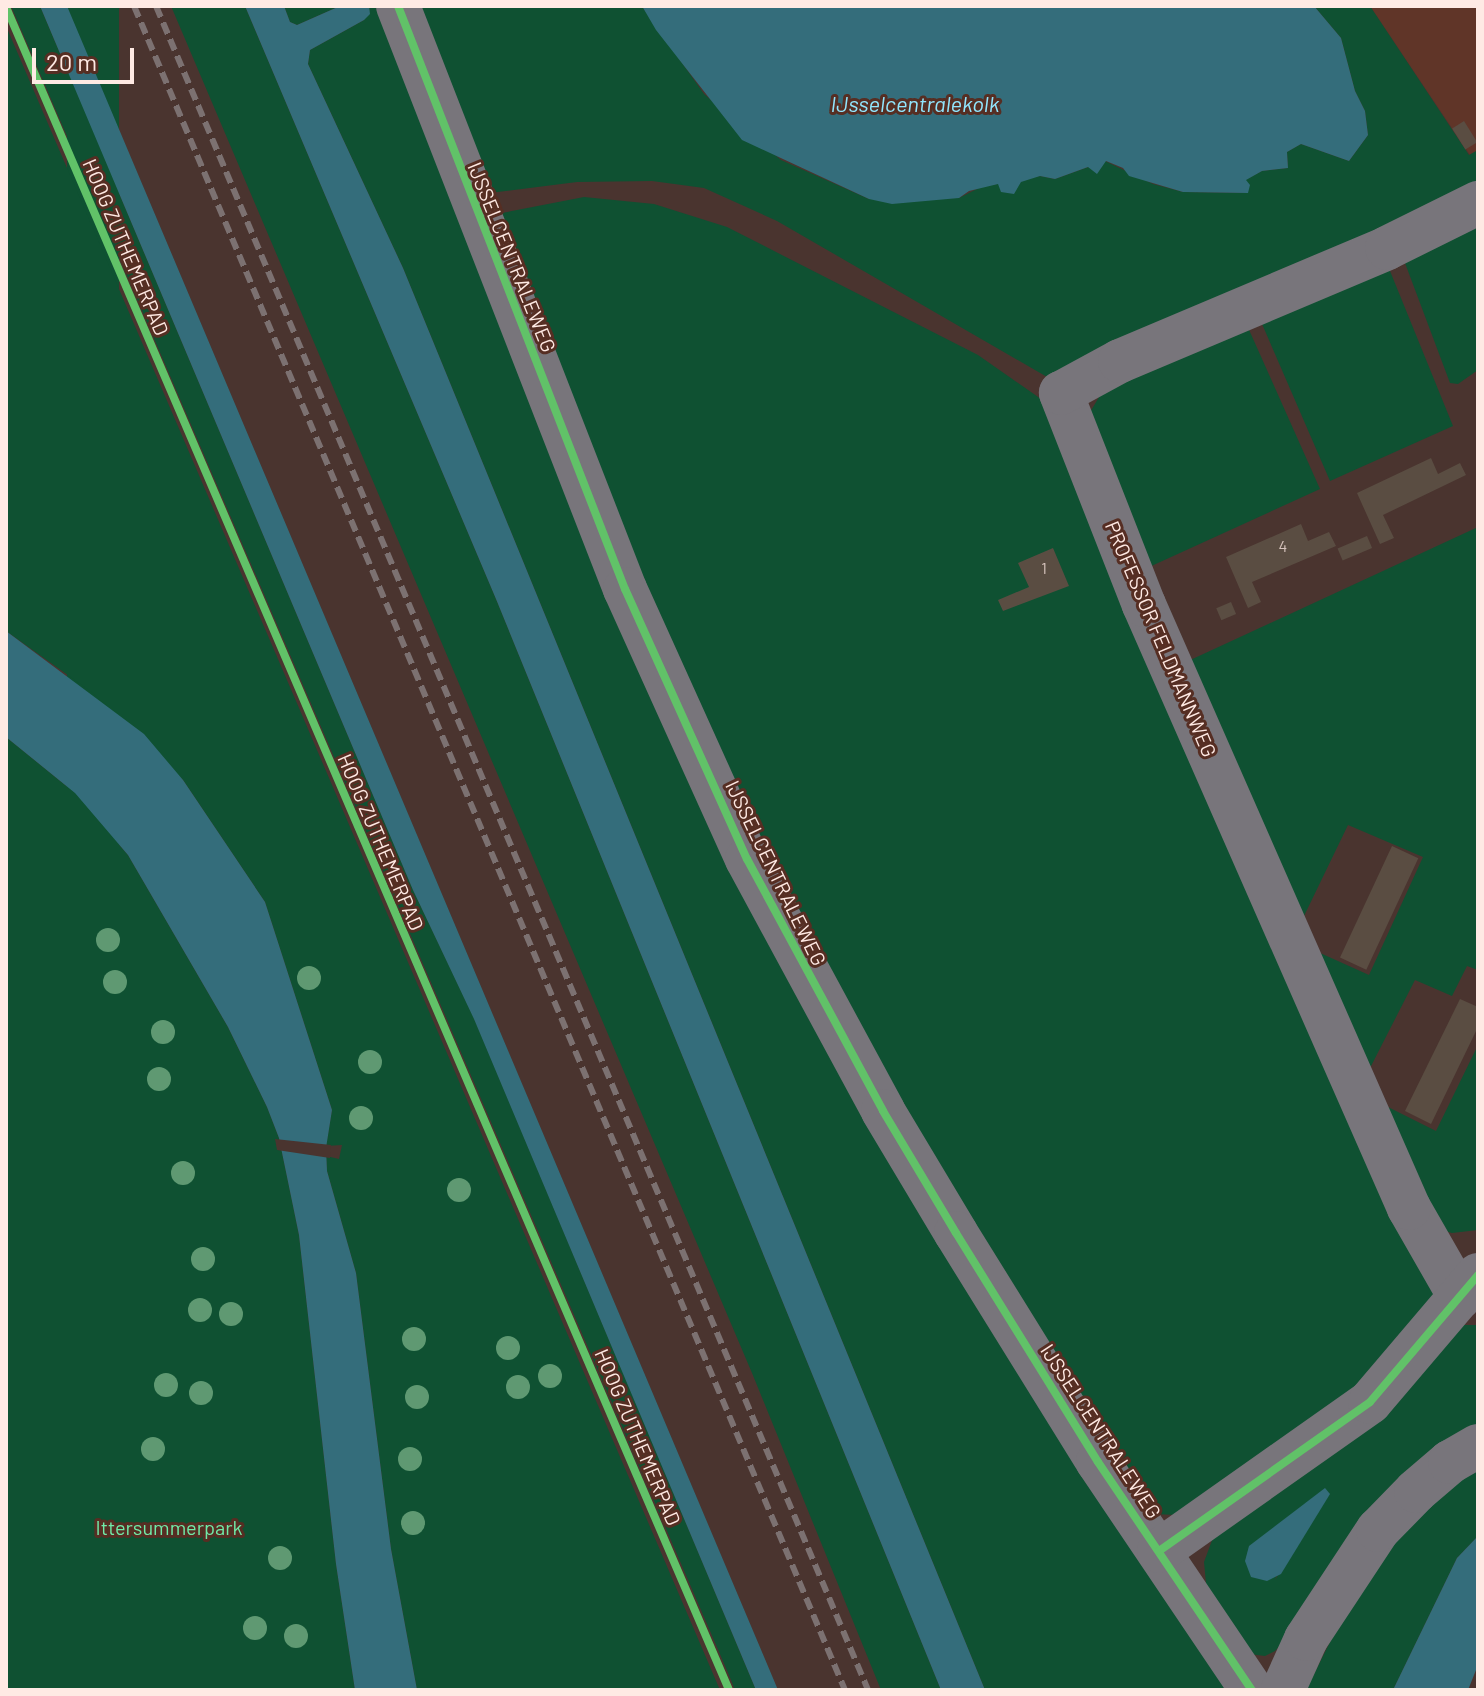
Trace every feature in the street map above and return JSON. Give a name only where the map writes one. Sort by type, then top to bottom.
[{"type":"street","name":"IJSSELCENTRALEWEG","points":[[398,6],[625,589],[747,859],[883,1111],[1098,1462],[1252,1690]]},
{"type":"street","name":"PROFESSOR FELDMANNWEG","points":[[1159,1551],[1370,1402],[1469,1286],[1403,1194],[1144,605],[1061,393],[1120,361],[1387,248],[1478,203]]},
{"type":"street","points":[[1283,1690],[1306,1639],[1378,1530],[1450,1462],[1478,1446]]},
{"type":"shaded area","points":[[1370,6],[1478,6],[1478,150],[1470,155]]},
{"type":"green space","points":[[11,6],[40,6],[413,890],[474,1018],[756,1690],[735,1690]]},
{"type":"green space","points":[[67,6],[119,6],[119,1690],[67,1690]]},
{"type":"green space","points":[[171,6],[245,6],[496,599],[941,1690],[881,1690],[752,1373]]},
{"type":"green space","points":[[284,6],[340,6],[297,25],[290,22]]},
{"type":"green space","points":[[369,6],[381,6],[632,640],[1228,1690],[985,1690],[403,268],[308,64],[310,50],[364,20]]},
{"type":"green space","points":[[414,6],[642,6],[704,94],[781,160],[869,199],[959,198],[981,187],[1040,176],[1055,179],[1105,161],[1153,184],[1183,192],[1247,193],[1245,180],[1262,171],[1288,168],[1287,152],[1301,144],[1349,161],[1368,135],[1365,111],[1355,91],[1341,38],[1314,6],[1370,6],[1469,155],[1478,150],[1478,190],[1054,381],[777,221],[704,188],[652,181],[577,182],[489,193]]},
{"type":"green space","points":[[6,26],[720,1690],[417,1690],[391,1549],[356,1273],[327,1171],[326,1156],[339,1159],[342,1145],[326,1146],[332,1110],[265,902],[183,780],[93,693],[6,631]]},
{"type":"green space","points":[[584,197],[654,204],[727,227],[978,355],[1041,399],[1435,1292],[1373,1377],[1176,1515],[1155,1514],[907,1123],[720,760],[641,584],[497,214]]},
{"type":"green space","points":[[1478,218],[1478,370],[1458,384],[1450,383],[1402,255]]},
{"type":"green space","points":[[1380,265],[1390,271],[1453,426],[1330,481],[1259,317]]},
{"type":"green space","points":[[1246,323],[1320,489],[1147,568],[1086,419],[1102,392]]},
{"type":"green space","points":[[1478,527],[1478,970],[1467,966],[1452,996],[1415,980],[1369,1070],[1309,948],[1369,975],[1423,857],[1348,825],[1304,916],[1186,662]]},
{"type":"green space","name":"Ittersummerpark","points":[[6,737],[75,793],[128,855],[228,1027],[279,1138],[299,1235],[336,1564],[355,1690],[6,1690]]},
{"type":"green space","points":[[1478,1045],[1478,1230],[1452,1233],[1438,1229],[1382,1104],[1436,1131]]},
{"type":"green space","points":[[1464,1325],[1478,1325],[1478,1427],[1275,1651],[1265,1656],[1249,1654],[1207,1594],[1204,1562],[1214,1535]],"holes":[[[1325,1489],[1275,1580],[1300,1509]]]},
{"type":"green space","points":[[1478,1461],[1478,1536],[1457,1558],[1393,1690],[1306,1690],[1333,1636],[1398,1535]]},
{"type":"water","points":[[40,6],[67,6],[778,1690],[756,1690],[474,1019],[413,890]]},
{"type":"water","points":[[245,6],[284,6],[290,22],[297,25],[340,6],[369,6],[370,14],[364,20],[310,50],[308,64],[403,268],[985,1690],[941,1690],[496,599]]},
{"type":"water","name":"IJsselcentralekolk","points":[[642,6],[1314,6],[1341,38],[1355,91],[1365,111],[1368,135],[1349,161],[1301,144],[1287,152],[1288,168],[1262,171],[1246,180],[1250,185],[1248,193],[1183,192],[1129,176],[1123,168],[1106,161],[1097,174],[1088,167],[1055,179],[1040,176],[1021,182],[1014,194],[1001,192],[998,184],[969,191],[959,198],[892,204],[869,199],[742,140],[656,30]]},
{"type":"water","points":[[6,631],[144,734],[183,780],[265,902],[332,1110],[326,1148],[327,1171],[356,1273],[391,1549],[417,1690],[355,1690],[336,1564],[299,1235],[279,1138],[267,1107],[228,1027],[128,855],[75,793],[6,737]]},
{"type":"water","points":[[1325,1488],[1330,1494],[1281,1574],[1267,1581],[1251,1577],[1245,1561],[1249,1546]]},
{"type":"water","points":[[1478,1536],[1478,1665],[1468,1690],[1393,1690],[1457,1558]]},
{"type":"pier","points":[[275,1139],[331,1145],[330,1158],[277,1150]]},
{"type":"building","points":[[1464,121],[1477,142],[1465,150],[1452,128]]},
{"type":"building","points":[[1431,458],[1438,474],[1460,463],[1466,475],[1383,515],[1394,538],[1380,544],[1357,493]]},
{"type":"building","points":[[1301,524],[1308,541],[1329,532],[1336,546],[1252,582],[1261,602],[1248,608],[1226,557]]},
{"type":"building","points":[[1367,536],[1372,548],[1343,560],[1338,549]]},
{"type":"building","points":[[1053,548],[1069,586],[1003,611],[998,600],[1029,587],[1018,563]]},
{"type":"building","points":[[1231,602],[1236,614],[1221,620],[1216,608]]},
{"type":"building","points":[[1392,846],[1418,858],[1366,970],[1340,957]]},
{"type":"building","points":[[1460,999],[1478,1007],[1478,1027],[1431,1124],[1405,1111]]},
{"type":"railway","points":[[134,6],[845,1690]]},
{"type":"railway","points":[[156,6],[868,1690]]},
{"type":"cycle path","points":[[398,6],[625,589],[747,859],[883,1111],[956,1233],[1098,1462],[1252,1690]]},
{"type":"cycle path","name":"HOOG ZUTHEMERPAD","points":[[6,7],[729,1690]]},
{"type":"cycle path","points":[[1159,1551],[1370,1402],[1478,1275]]}]
